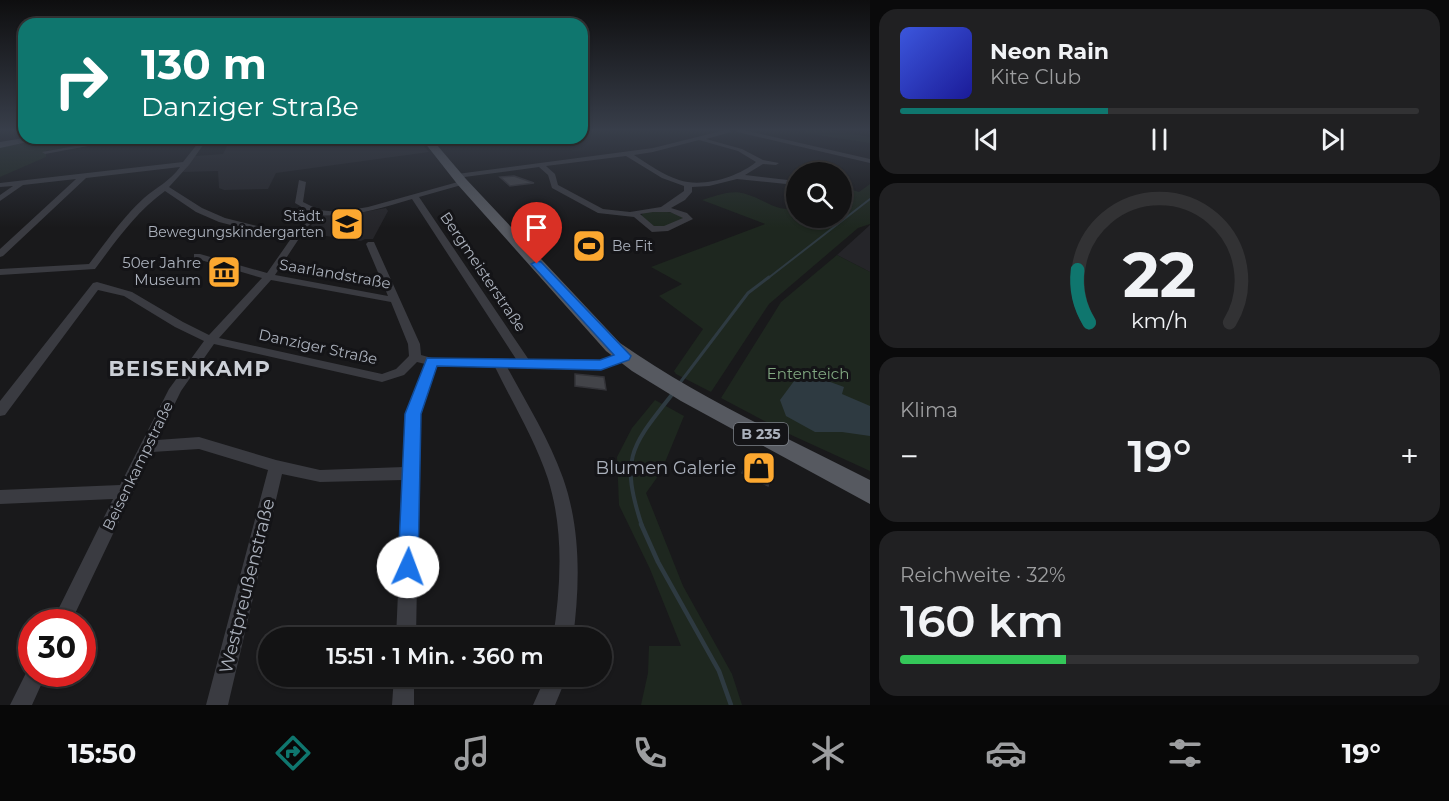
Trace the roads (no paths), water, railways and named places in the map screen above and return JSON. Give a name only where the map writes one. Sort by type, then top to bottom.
[{"type":"main road","name":"B 235","points":[[446,162],[613,347],[689,396],[870,493]]},
{"type":"main road","name":"B 235","points":[[814,461],[870,486]]},
{"type":"street","points":[[302,182],[299,203],[316,212],[338,214],[369,209],[415,197],[460,179],[566,162]]},
{"type":"street","points":[[642,162],[688,188],[739,177],[786,182]]},
{"type":"street","points":[[739,177],[761,162],[776,163]]},
{"type":"street","points":[[0,185],[187,164]]},
{"type":"street","points":[[0,272],[92,267],[123,226],[147,200],[164,188],[187,164]]},
{"type":"street","points":[[541,165],[551,174],[555,186],[593,208],[610,213],[636,215],[645,225],[660,230],[689,221],[684,214],[663,209],[646,209],[631,214]]},
{"type":"street","points":[[0,254],[83,176]]},
{"type":"street","points":[[0,200],[21,183]]},
{"type":"street","points":[[164,188],[175,191],[200,211],[232,223],[295,238]]},
{"type":"street","points":[[663,209],[682,198],[688,188]]},
{"type":"street","name":"Bergmeisterstraße","points":[[415,197],[525,363]]},
{"type":"street","name":"Beisenkampstraße","points":[[68,609],[175,389],[211,340],[268,277],[316,212]]},
{"type":"street","points":[[371,244],[414,345],[415,357],[432,362],[601,365],[625,356]]},
{"type":"street","name":"Saarlandstraße","points":[[197,256],[268,277],[395,300]]},
{"type":"street","points":[[0,411],[97,285],[92,267]]},
{"type":"street","name":"Danziger Straße","points":[[97,285],[102,289],[126,293],[195,334],[211,340],[381,378],[400,372],[415,357]]},
{"type":"street","points":[[406,627],[413,414],[432,362]]},
{"type":"street","points":[[499,363],[532,426],[556,480],[566,525],[568,607],[565,627]]},
{"type":"street","points":[[149,446],[199,443],[276,466],[320,476],[411,473]]},
{"type":"street","name":"Westpreußenstraße","points":[[218,705],[276,466]]},
{"type":"street","points":[[0,497],[126,492]]},
{"type":"street","points":[[21,705],[30,687]]},
{"type":"street","points":[[403,705],[404,687]]},
{"type":"street","points":[[544,705],[552,687]]},
{"type":"waterway","points":[[767,279],[870,199]]},
{"type":"waterway","points":[[679,384],[748,293],[769,277]]},
{"type":"waterway","points":[[642,526],[631,483],[634,453],[648,426],[674,392]]},
{"type":"waterway","points":[[641,524],[658,562],[719,671],[731,705]]},
{"type":"place","name":"Städt. Bewegungskindergarten","points":[[347,224]]},
{"type":"place","name":"Be Fit","points":[[589,246]]},
{"type":"place","name":"50er Jahre Museum","points":[[224,272]]},
{"type":"place","name":"Blumen Galerie","points":[[759,468]]},
{"type":"district","name":"BEISENKAMP","points":[[190,369]]},
{"type":"park label","name":"Ententeich","points":[[808,374]]}]
